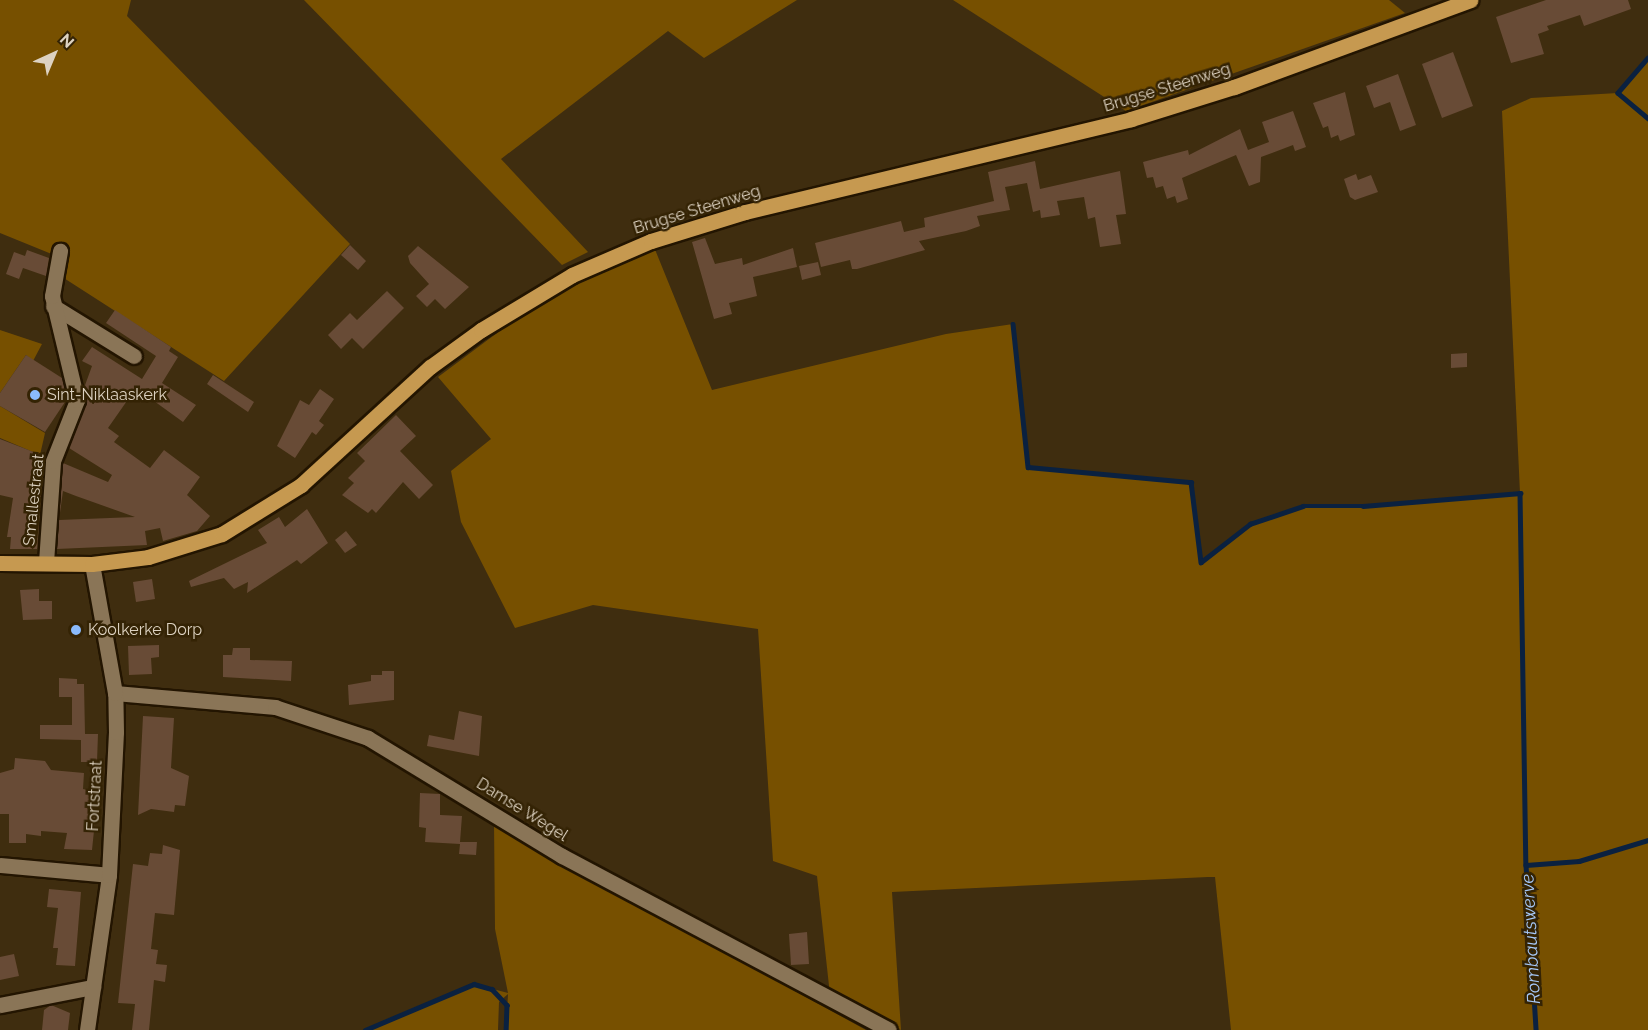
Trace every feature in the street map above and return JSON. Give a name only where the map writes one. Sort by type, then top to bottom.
[{"type":"main road","name":"Brugse Steenweg","points":[[0,563],[92,564],[148,557],[201,543],[253,518],[301,485],[430,367],[481,330],[572,275],[651,241],[745,212],[1131,119],[1234,87],[1470,0]]},
{"type":"street","name":"Smallestraat","points":[[46,562],[53,461],[77,400],[53,306],[60,251]]},
{"type":"street","points":[[53,306],[134,356]]},
{"type":"street","name":"Fortstraat","points":[[87,1030],[108,875],[115,693],[92,564]]},
{"type":"street","name":"Damse Wegel","points":[[115,693],[275,707],[368,738],[562,856],[889,1030]]},
{"type":"street","points":[[0,865],[108,875]]},
{"type":"street","points":[[0,1005],[93,987]]},
{"type":"shaded area","points":[[0,0],[131,0],[127,16],[350,244],[224,381],[56,273],[59,257],[0,233]]},
{"type":"shaded area","points":[[304,0],[797,0],[704,58],[668,31],[501,159],[588,252],[562,265]]},
{"type":"shaded area","points":[[953,0],[1389,0],[1405,13],[1126,111]]},
{"type":"shaded area","points":[[1648,58],[1648,1030],[1231,1030],[1215,877],[1208,877],[892,892],[901,1030],[830,995],[817,876],[773,861],[758,629],[593,605],[515,628],[461,522],[451,471],[491,439],[438,377],[497,333],[495,328],[576,280],[654,247],[712,390],[946,334],[1013,324],[1028,467],[1191,482],[1201,562],[1250,524],[1303,506],[1363,506],[1520,493],[1502,111],[1531,98],[1618,93]]},
{"type":"shaded area","points":[[0,330],[42,344],[33,361],[26,355],[0,393]]},
{"type":"shaded area","points":[[0,406],[45,433],[40,455],[0,438]]},
{"type":"shaded area","points":[[494,822],[559,861],[866,1030],[506,1030],[508,994],[499,1002],[498,1030],[365,1030],[474,984],[508,993],[495,929]]},
{"type":"building","points":[[1546,0],[1628,0],[1631,9],[1584,26],[1580,15],[1547,26],[1549,30],[1538,34],[1544,54],[1511,63],[1496,17]]},
{"type":"building","points":[[1453,52],[1473,106],[1442,118],[1422,64]]},
{"type":"building","points":[[1398,74],[1416,125],[1400,131],[1390,102],[1374,108],[1366,86]]},
{"type":"building","points":[[1345,92],[1355,135],[1340,141],[1338,135],[1331,138],[1328,126],[1323,128],[1313,103]]},
{"type":"building","points":[[1293,111],[1306,147],[1295,151],[1293,145],[1261,157],[1260,182],[1249,186],[1236,155],[1182,178],[1188,199],[1177,203],[1175,196],[1167,199],[1163,186],[1156,188],[1153,177],[1147,178],[1143,162],[1188,150],[1189,155],[1240,129],[1248,150],[1269,142],[1262,122]]},
{"type":"building","points":[[1035,161],[1040,189],[1120,171],[1126,214],[1116,215],[1121,244],[1100,247],[1095,217],[1088,219],[1084,197],[1057,201],[1060,215],[1041,218],[1040,210],[1033,212],[1027,183],[1005,187],[1010,210],[977,216],[980,226],[966,231],[919,241],[925,250],[857,269],[852,269],[850,260],[821,267],[815,243],[901,221],[904,232],[925,227],[924,218],[994,201],[988,172]]},
{"type":"building","points":[[1356,174],[1358,180],[1371,175],[1378,192],[1355,200],[1350,197],[1344,179]]},
{"type":"building","points":[[705,238],[715,264],[742,258],[743,265],[793,248],[797,267],[753,277],[757,296],[729,303],[732,314],[714,319],[692,242]]},
{"type":"building","points":[[350,245],[366,261],[358,270],[341,255]]},
{"type":"building","points":[[418,246],[469,287],[445,309],[435,299],[427,307],[416,296],[429,284],[410,263],[408,256]]},
{"type":"building","points":[[27,250],[49,258],[46,276],[23,268],[19,279],[6,274],[14,252],[25,256]]},
{"type":"building","points":[[818,262],[821,275],[802,280],[799,266]]},
{"type":"building","points":[[387,291],[404,308],[363,349],[352,338],[341,349],[328,335],[350,313],[357,320]]},
{"type":"building","points":[[115,310],[171,347],[169,351],[178,357],[162,383],[196,405],[183,422],[136,388],[108,428],[119,436],[114,442],[150,468],[164,450],[200,477],[187,495],[210,516],[197,531],[163,541],[160,528],[145,531],[147,545],[57,549],[59,520],[63,463],[108,482],[112,475],[69,448],[86,404],[84,388],[92,366],[82,361],[92,347],[142,379],[156,356],[106,323]],"holes":[[[63,491],[135,517],[59,520]]]},
{"type":"building","points":[[1467,353],[1467,367],[1451,368],[1451,354]]},
{"type":"building","name":"Sint-Niklaaskerk","points":[[26,355],[62,378],[67,399],[45,432],[0,406],[0,393]]},
{"type":"building","points":[[213,375],[254,402],[248,412],[207,384]]},
{"type":"building","points":[[320,389],[334,399],[319,421],[324,425],[316,435],[312,432],[295,458],[277,446],[300,400],[309,405]]},
{"type":"building","points":[[396,415],[416,436],[400,451],[433,485],[419,499],[403,482],[376,513],[372,509],[368,513],[342,495],[354,483],[348,478],[365,461],[357,453]]},
{"type":"building","points":[[0,439],[44,456],[37,549],[10,549],[11,537],[7,537],[13,498],[0,495]]},
{"type":"building","points":[[307,509],[328,543],[301,564],[297,560],[247,593],[248,582],[234,589],[224,578],[191,587],[189,581],[267,543],[258,530],[279,517],[285,527]]},
{"type":"building","points":[[346,531],[357,545],[345,553],[335,540]]},
{"type":"building","points":[[152,579],[155,599],[136,602],[133,582]]},
{"type":"building","points":[[39,589],[39,601],[52,601],[52,619],[23,620],[20,590]]},
{"type":"building","points":[[159,645],[159,657],[151,658],[152,674],[129,675],[128,646]]},
{"type":"building","points":[[233,648],[250,648],[250,660],[292,661],[291,681],[223,677],[223,655],[232,655]]},
{"type":"building","points":[[382,671],[394,671],[394,700],[349,705],[348,685],[371,681],[371,675],[382,675]]},
{"type":"building","points":[[59,678],[77,679],[77,684],[84,684],[85,734],[98,734],[97,762],[81,762],[81,740],[40,739],[40,725],[72,725],[72,697],[59,697]]},
{"type":"building","points":[[459,711],[482,716],[479,756],[427,746],[429,735],[454,740]]},
{"type":"building","points":[[143,716],[174,718],[171,768],[189,776],[185,806],[175,805],[174,812],[151,809],[138,815]]},
{"type":"building","points":[[15,758],[45,761],[51,770],[84,773],[83,789],[98,792],[92,850],[64,849],[67,833],[41,831],[41,836],[26,834],[26,843],[9,843],[9,814],[0,814],[0,773],[14,769]]},
{"type":"building","points":[[420,793],[440,794],[440,815],[462,816],[460,842],[477,842],[476,855],[459,854],[460,844],[425,842],[426,828],[419,827]]},
{"type":"building","points":[[163,845],[180,850],[174,915],[155,913],[151,949],[158,950],[156,964],[167,965],[165,982],[154,980],[149,1030],[132,1030],[135,1004],[118,1003],[133,864],[148,866],[150,853],[162,854]]},
{"type":"building","points":[[49,889],[81,892],[75,966],[56,965],[58,948],[53,948],[58,908],[47,907]]},
{"type":"building","points":[[807,932],[809,964],[791,965],[789,934]]},
{"type":"building","points":[[14,954],[19,976],[0,980],[0,957]]},
{"type":"building","points":[[51,1005],[70,1013],[68,1030],[42,1030],[44,1010]]},
{"type":"waterway","points":[[1648,58],[1618,93],[1648,118]]},
{"type":"waterway","points":[[1013,324],[1028,467],[1191,482],[1201,562],[1250,524],[1303,506],[1363,506],[1520,493],[1526,865],[1536,1030]]},
{"type":"waterway","name":"Rombautswerve","points":[[1526,865],[1579,861],[1648,840]]},
{"type":"waterway","points":[[365,1030],[474,984],[492,989],[507,1005],[506,1030]]},
{"type":"place","name":"Sint-Niklaaskerk","points":[[35,395]]},
{"type":"place","name":"Koolkerke Dorp","points":[[76,630]]}]
